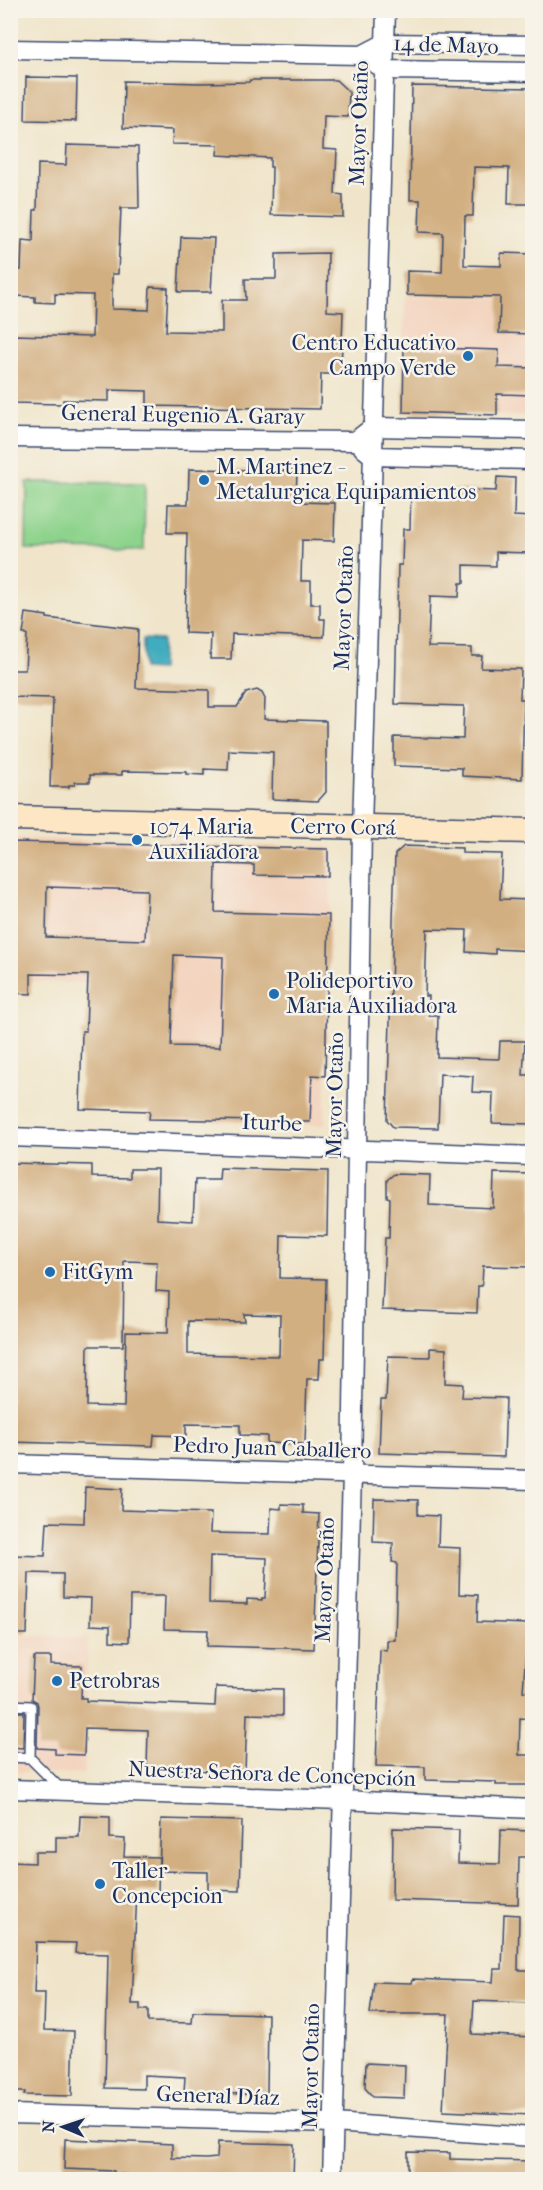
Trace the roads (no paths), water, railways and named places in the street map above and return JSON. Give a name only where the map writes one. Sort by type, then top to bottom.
[{"type":"street","name":"Mayor Otaño","points":[[332,2180],[352,1474],[362,828],[386,10]]},
{"type":"street","name":"14 de Mayo","points":[[10,49],[362,55],[385,43],[532,45]]},
{"type":"street","name":"14 de Mayo","points":[[362,55],[385,70],[532,72]]},
{"type":"street","points":[[532,430],[373,427],[355,441],[373,456],[532,460]]},
{"type":"street","name":"General Eugenio A. Garay","points":[[10,438],[355,441]]},
{"type":"street","name":"Cerro Corá","points":[[10,818],[532,831]]},
{"type":"street","name":"Iturbe","points":[[10,1137],[532,1156]]},
{"type":"street","name":"Pedro Juan Caballero","points":[[10,1464],[532,1480]]},
{"type":"street","name":"Nuestra Señora de Concepción","points":[[10,1790],[342,1800],[532,1809]]},
{"type":"street","name":"General Díaz","points":[[10,2114],[334,2123],[532,2137]]},
{"type":"lane","points":[[10,1705],[31,1706],[30,1758]]},
{"type":"lane","points":[[10,1757],[30,1758],[63,1791]]},
{"type":"water","points":[[143,639],[162,640],[161,670],[143,669]]},
{"type":"place","name":"Centro Educativo Campo Verde","points":[[468,356]]},
{"type":"place","name":"M. Martinez - Metalurgica Equipamientos","points":[[204,480]]},
{"type":"place","name":"1074 Maria Auxiliadora","points":[[137,840]]},
{"type":"place","name":"Polideportivo Maria Auxiliadora","points":[[274,994]]},
{"type":"place","name":"FitGym","points":[[50,1272]]},
{"type":"place","name":"Petrobras","points":[[57,1681]]},
{"type":"place","name":"Taller Concepcion","points":[[100,1884]]}]
